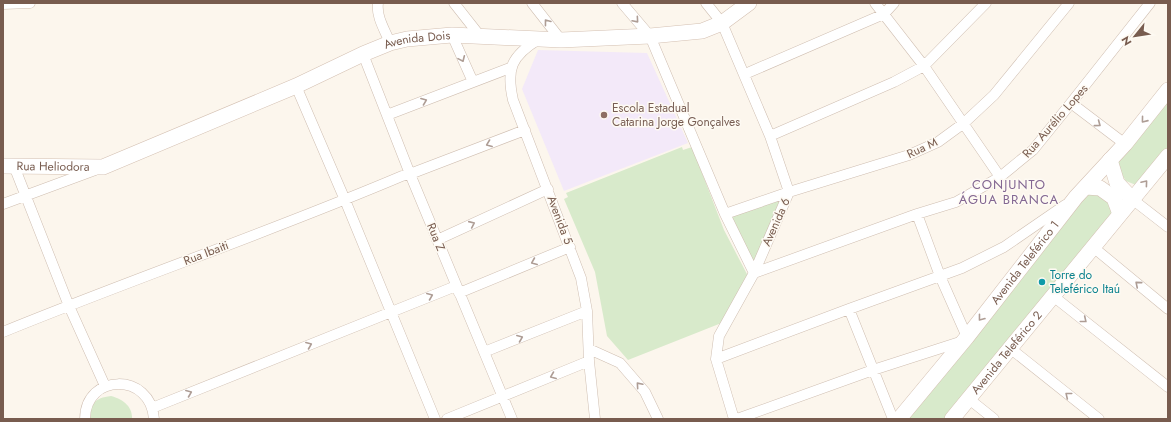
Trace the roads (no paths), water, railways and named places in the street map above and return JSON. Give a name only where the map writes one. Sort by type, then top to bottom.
[{"type":"main road","name":"Avenida Dois","points":[[103,167],[296,86],[363,54],[390,43],[407,39],[452,35],[561,40],[650,36],[702,31],[722,23],[749,3]]},
{"type":"main road","name":"Avenida Teleférico 1","points":[[899,419],[965,339],[1045,236],[1081,192],[1125,144],[1168,90]]},
{"type":"main road","name":"Avenida Teleférico 2","points":[[952,419],[1168,156]]},
{"type":"main road","points":[[1110,160],[1117,183],[1132,199]]},
{"type":"main road","name":"Rua Heliodora","points":[[9,166],[103,167]]},
{"type":"main road","points":[[1081,192],[1100,188],[1114,198],[1120,214]]},
{"type":"street","points":[[3,4],[30,3]]},
{"type":"street","points":[[378,3],[377,7],[379,18],[390,43]]},
{"type":"street","points":[[454,3],[480,36]]},
{"type":"street","points":[[532,3],[561,40]]},
{"type":"street","points":[[622,3],[650,36],[725,214],[754,273]]},
{"type":"street","name":"Avenida 6","points":[[706,3],[722,23],[770,136],[789,192],[754,273],[719,336],[716,359],[735,419]]},
{"type":"street","points":[[875,3],[924,66],[1000,177]]},
{"type":"street","points":[[744,74],[884,14],[894,3]]},
{"type":"street","points":[[770,136],[894,82],[924,66],[986,3]]},
{"type":"street","name":"Rua M","points":[[725,214],[789,192],[909,155],[938,142],[964,123],[994,95],[1069,3]]},
{"type":"street","name":"Rua Aurélio Lopes","points":[[754,273],[917,214],[956,202],[1000,177],[1033,150],[1150,3]]},
{"type":"street","points":[[452,35],[473,82]]},
{"type":"street","points":[[387,115],[510,68],[519,54],[539,39]]},
{"type":"street","name":"Rua Z","points":[[363,54],[410,174],[512,419]]},
{"type":"street","name":"Avenida 5","points":[[510,68],[509,84],[513,100],[581,278],[587,311],[589,361],[595,419]]},
{"type":"street","points":[[296,86],[345,200],[435,419]]},
{"type":"street","points":[[1071,103],[1125,144]]},
{"type":"street","name":"Rua Ibaiti","points":[[3,332],[345,200],[402,176],[525,130]]},
{"type":"street","points":[[9,166],[26,194],[69,306],[105,386]]},
{"type":"street","points":[[3,204],[26,194],[103,167]]},
{"type":"street","points":[[437,240],[548,189]]},
{"type":"street","points":[[716,359],[962,268],[984,258],[1025,233],[1081,192]]},
{"type":"street","points":[[1132,199],[1168,227]]},
{"type":"street","points":[[735,419],[965,339],[917,214]]},
{"type":"street","points":[[1025,233],[1033,232],[1045,236]]},
{"type":"street","points":[[152,408],[390,312],[570,247]]},
{"type":"street","points":[[1093,247],[1168,309]]},
{"type":"street","points":[[1053,296],[1168,388]]},
{"type":"street","points":[[849,309],[893,419]]},
{"type":"street","points":[[484,352],[587,311]]},
{"type":"street","points":[[1011,348],[1099,419]]},
{"type":"street","points":[[589,349],[620,363],[645,392],[658,419]]},
{"type":"street","points":[[447,419],[589,361]]},
{"type":"street","points":[[85,419],[85,412],[89,401],[96,392],[105,386],[117,383],[128,384],[139,389],[147,397],[152,408],[154,419]]},
{"type":"street","points":[[969,399],[994,419]]},
{"type":"place","name":"Escola Estadual Catarina Jorge Gonçalves","points":[[604,115]]},
{"type":"place","name":"Torre do Teleférico Itaú","points":[[1042,282]]},
{"type":"district","name":"CONJUNTO ÁGUA BRANCA","points":[[1009,192]]}]
